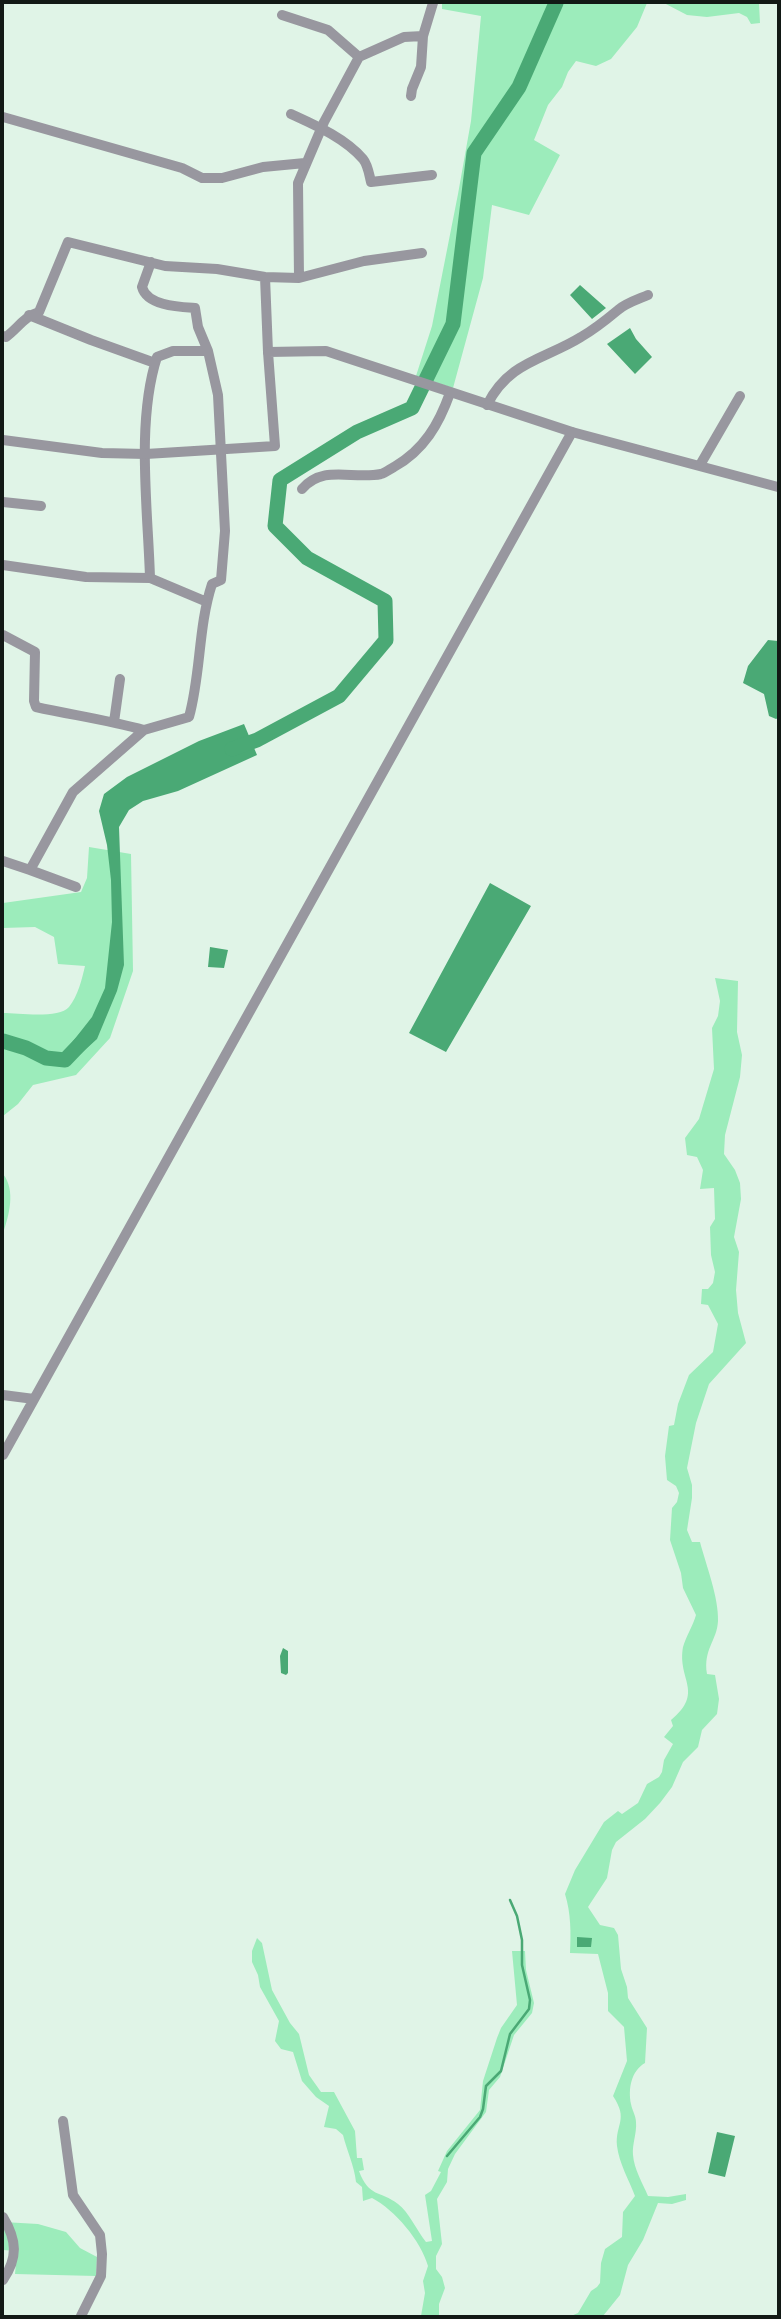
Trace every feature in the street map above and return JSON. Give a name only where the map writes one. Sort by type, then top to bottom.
[{"type":"street","points":[[411,96],[412,89],[421,67],[423,36],[433,3]]},
{"type":"street","points":[[282,15],[328,30],[359,57]]},
{"type":"street","points":[[299,278],[298,183],[305,163],[321,128],[359,57],[404,37],[423,36]]},
{"type":"street","points":[[291,114],[321,128],[355,151],[364,160],[371,182],[432,175]]},
{"type":"street","points":[[3,117],[182,168],[202,178],[222,178],[263,167],[305,163]]},
{"type":"street","points":[[3,336],[6,337],[11,333],[29,315],[39,312],[68,242],[165,266],[217,269],[265,278],[299,278],[364,261],[422,253]]},
{"type":"street","points":[[30,870],[73,792],[144,730],[188,717],[195,695],[206,602],[212,584],[221,580],[225,531],[222,448],[218,395],[208,351],[198,326],[195,308],[174,306],[156,301],[143,291],[142,287],[151,262]]},
{"type":"street","points":[[3,440],[102,453],[146,454],[222,448],[275,446],[268,352],[265,278]]},
{"type":"street","points":[[487,405],[494,390],[512,372],[580,338],[608,320],[619,309],[648,295]]},
{"type":"street","points":[[29,315],[91,340],[155,363]]},
{"type":"street","points":[[150,578],[146,454],[147,405],[156,357],[173,351],[208,351]]},
{"type":"street","points":[[268,352],[326,351],[572,432],[778,487]]},
{"type":"street","points":[[302,489],[310,480],[324,475],[382,474],[402,463],[432,433],[442,416],[450,393]]},
{"type":"street","points":[[700,465],[740,396]]},
{"type":"street","points":[[3,1455],[572,432]]},
{"type":"street","points":[[3,502],[41,506]]},
{"type":"street","points":[[3,565],[86,577],[150,578],[206,602]]},
{"type":"street","points":[[3,635],[35,652],[34,701],[36,706],[114,722],[144,730]]},
{"type":"street","points":[[114,722],[120,679]]},
{"type":"street","points":[[3,861],[76,887]]},
{"type":"street","points":[[3,1395],[34,1399]]},
{"type":"street","points":[[63,2121],[73,2195],[100,2235],[102,2254],[101,2276],[81,2316]]},
{"type":"street","points":[[3,2217],[13,2236],[14,2253],[13,2264],[3,2280]]},
{"type":"shaded area","points":[[442,3],[647,3],[637,27],[611,59],[596,66],[576,61],[568,72],[562,87],[548,105],[534,140],[560,155],[529,215],[492,205],[483,278],[453,388],[416,376],[432,326],[458,194],[471,121],[481,16],[442,9]]},
{"type":"shaded area","points":[[664,3],[759,3],[760,23],[751,24],[747,17],[739,13],[707,17],[687,15]]},
{"type":"shaded area","points":[[580,285],[606,308],[592,319],[570,295]]},
{"type":"shaded area","points":[[630,328],[636,339],[652,357],[635,374],[607,344]]},
{"type":"shaded area","points":[[768,640],[778,641],[778,718],[776,719],[769,716],[764,694],[743,683],[748,666]]},
{"type":"shaded area","points":[[244,724],[257,755],[178,791],[143,801],[129,810],[119,827],[124,965],[117,991],[97,1039],[76,1058],[70,1045],[92,1017],[105,988],[112,922],[111,880],[107,845],[99,811],[104,794],[127,777],[199,741]]},
{"type":"shaded area","points":[[89,847],[131,854],[133,971],[110,1038],[76,1075],[33,1085],[18,1104],[3,1116],[3,1013],[48,1014],[64,1011],[69,1007],[75,998],[85,966],[58,964],[54,937],[35,927],[3,928],[3,903],[81,892],[87,878]]},
{"type":"shaded area","points":[[490,883],[531,906],[446,1052],[409,1033]]},
{"type":"shaded area","points":[[210,947],[228,950],[224,968],[208,967]]},
{"type":"shaded area","points":[[715,978],[738,981],[737,1032],[742,1055],[740,1077],[725,1135],[724,1154],[735,1170],[740,1183],[741,1199],[734,1237],[739,1252],[736,1290],[738,1313],[746,1343],[709,1384],[696,1423],[687,1468],[692,1485],[692,1498],[687,1530],[692,1542],[700,1542],[718,1612],[717,1628],[708,1652],[706,1665],[707,1674],[715,1675],[719,1699],[717,1714],[702,1730],[698,1747],[683,1762],[672,1787],[660,1803],[645,1819],[616,1842],[612,1850],[607,1878],[588,1907],[600,1925],[614,1928],[618,1935],[621,1969],[627,1987],[628,1998],[647,2028],[645,2063],[636,2071],[630,2087],[631,2104],[636,2122],[633,2151],[635,2166],[648,2196],[668,2197],[686,2194],[686,2200],[672,2204],[658,2203],[643,2240],[628,2265],[620,2295],[603,2316],[571,2316],[578,2313],[591,2291],[600,2283],[601,2263],[605,2249],[622,2237],[623,2212],[635,2196],[618,2152],[617,2139],[621,2117],[618,2104],[613,2096],[627,2061],[624,2027],[608,2011],[608,1993],[598,1954],[570,1953],[570,1923],[565,1894],[575,1870],[604,1822],[618,1811],[622,1814],[638,1803],[647,1784],[659,1777],[662,1772],[664,1760],[673,1744],[664,1737],[673,1726],[671,1720],[681,1710],[688,1693],[688,1685],[683,1668],[683,1647],[696,1615],[683,1588],[681,1573],[670,1540],[672,1508],[677,1502],[679,1493],[676,1486],[667,1480],[665,1456],[669,1426],[674,1425],[678,1404],[689,1375],[713,1352],[718,1324],[708,1305],[701,1304],[702,1289],[708,1289],[713,1283],[715,1272],[711,1255],[710,1227],[715,1219],[714,1188],[700,1189],[703,1170],[697,1157],[687,1155],[685,1138],[699,1119],[714,1069],[712,1028],[718,1016],[720,1001]]},
{"type":"shaded area","points":[[3,1174],[7,1180],[9,1188],[10,1203],[3,1233]]},
{"type":"shaded area","points":[[283,1648],[288,1651],[288,1673],[286,1675],[281,1673],[280,1656]]},
{"type":"shaded area","points":[[577,1937],[592,1938],[591,1947],[577,1947]]},
{"type":"shaded area","points":[[257,1938],[262,1943],[272,1990],[290,2023],[299,2034],[309,2075],[321,2092],[334,2092],[355,2131],[357,2158],[362,2158],[364,2170],[359,2171],[363,2180],[371,2190],[392,2200],[402,2207],[426,2242],[432,2241],[425,2195],[431,2191],[441,2172],[438,2171],[447,2151],[480,2110],[483,2081],[497,2038],[501,2028],[517,2005],[512,1951],[525,1951],[526,1970],[534,2003],[532,2013],[514,2035],[500,2077],[489,2090],[486,2112],[455,2154],[448,2169],[447,2182],[437,2199],[442,2244],[436,2256],[436,2269],[442,2277],[445,2288],[439,2304],[439,2316],[421,2316],[425,2293],[423,2281],[428,2266],[420,2247],[406,2227],[381,2203],[372,2198],[363,2201],[362,2187],[356,2182],[354,2170],[343,2135],[336,2129],[324,2127],[329,2106],[316,2097],[302,2081],[293,2052],[281,2049],[275,2041],[279,2021],[260,1987],[258,1975],[252,1962],[252,1951]]},
{"type":"shaded area","points":[[717,2132],[735,2136],[725,2177],[708,2173]]},
{"type":"shaded area","points":[[3,2222],[38,2224],[66,2232],[80,2248],[97,2257],[96,2276],[15,2274],[17,2251],[3,2250]]},
{"type":"waterway","points":[[232,749],[257,740],[339,696],[386,640],[385,601],[307,558],[275,526],[280,480],[357,432],[412,408],[453,324],[474,153],[519,87],[556,3]]},
{"type":"waterway","points":[[3,1041],[26,1048],[46,1058],[65,1060],[87,1037]]},
{"type":"waterway","points":[[447,2156],[480,2117],[483,2109],[486,2086],[501,2071],[510,2034],[529,2009],[530,2000],[522,1965],[522,1940],[517,1916],[510,1900]]}]
